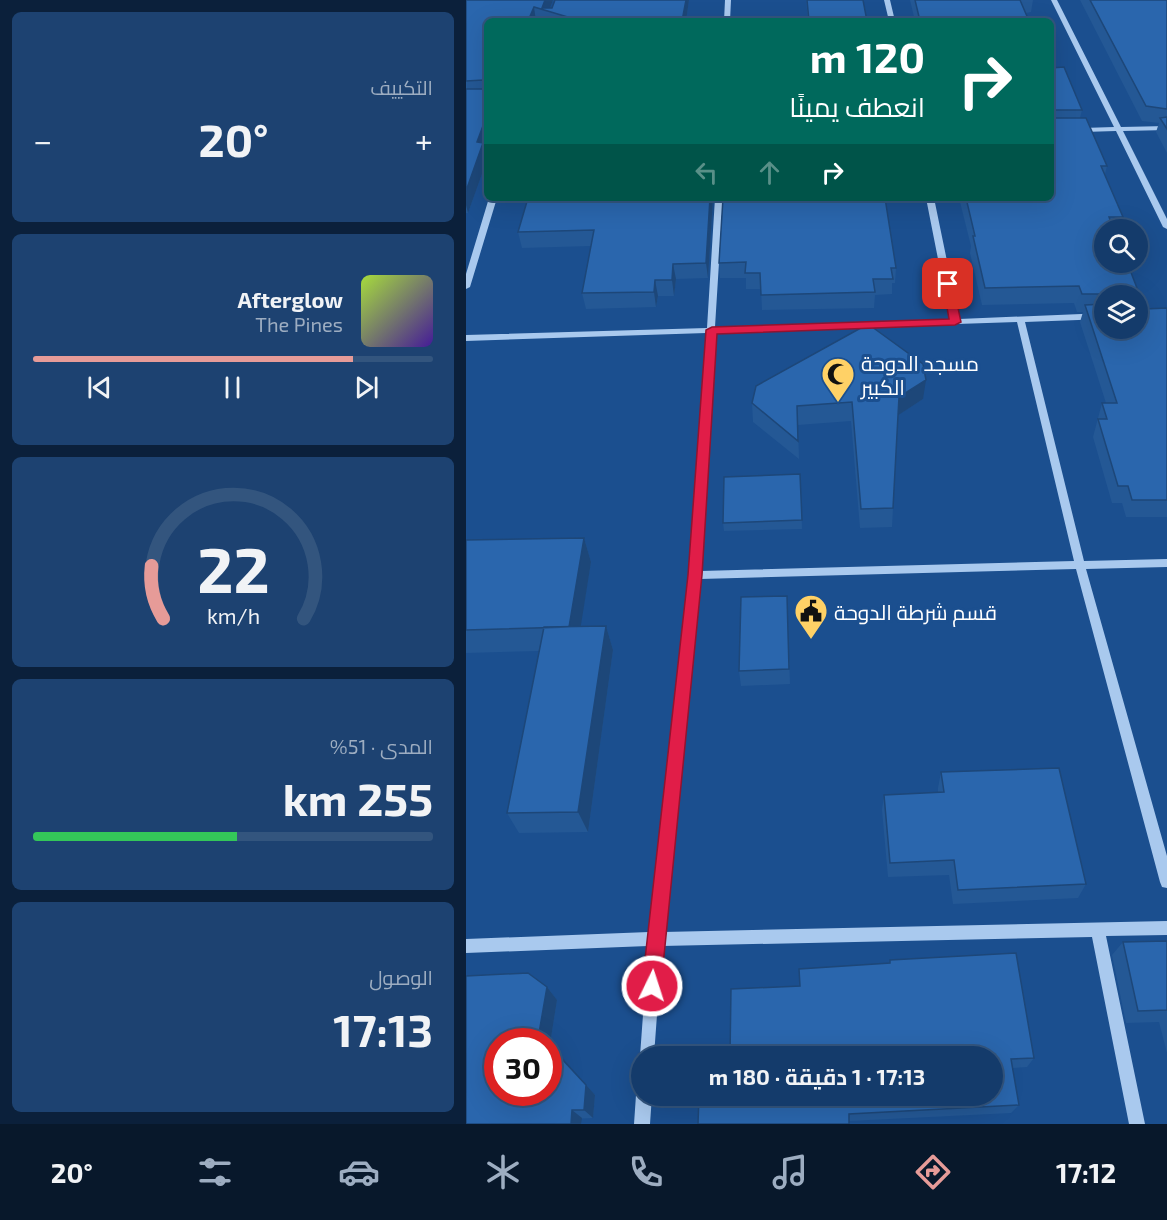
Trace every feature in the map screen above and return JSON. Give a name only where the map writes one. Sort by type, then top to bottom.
[{"type":"street","points":[[727,18],[728,0]]},
{"type":"street","points":[[887,0],[891,18]]},
{"type":"street","points":[[1054,0],[1166,227]]},
{"type":"street","points":[[1054,131],[1166,128]]},
{"type":"street","points":[[466,287],[492,201]]},
{"type":"street","points":[[648,1046],[655,939],[695,575],[719,201]]},
{"type":"street","points":[[931,201],[955,322]]},
{"type":"street","points":[[466,338],[1094,316]]},
{"type":"street","points":[[1020,319],[1080,564],[1166,882]]},
{"type":"street","points":[[695,575],[1080,564],[1166,564]]},
{"type":"street","points":[[466,946],[655,939],[1166,928]]},
{"type":"street","points":[[1098,931],[1138,1124]]},
{"type":"street","points":[[642,1124],[643,1106]]},
{"type":"building","points":[[466,0],[545,0],[542,8],[552,8],[555,0],[686,0],[683,18],[571,18],[534,7],[529,18],[484,18],[484,83],[483,80],[466,81]]},
{"type":"building","points":[[807,0],[863,0],[866,18],[809,18]]},
{"type":"building","points":[[915,0],[1020,0],[1028,18],[919,18]]},
{"type":"building","points":[[1090,0],[1167,0],[1167,109],[1146,106]]},
{"type":"building","points":[[1064,67],[1082,110],[1054,110],[1054,68]]},
{"type":"building","points":[[484,88],[484,123],[477,142],[483,143],[466,191],[466,89]]},
{"type":"building","points":[[1167,117],[1167,129],[1160,118]]},
{"type":"building","points":[[1054,118],[1086,118],[1107,166],[1101,166],[1123,217],[1094,219],[1094,273],[1131,273],[1136,285],[1094,285],[1094,294],[1082,294],[1079,286],[985,288],[973,236],[975,236],[967,201],[1054,201]]},
{"type":"building","points":[[527,201],[710,201],[706,263],[673,264],[672,280],[655,280],[654,292],[582,293],[594,230],[518,232]]},
{"type":"building","points":[[723,201],[885,201],[896,268],[891,268],[893,279],[873,279],[875,292],[761,295],[760,273],[745,273],[746,262],[719,263]]},
{"type":"building","points":[[1085,305],[1094,305],[1094,333]]},
{"type":"building","points":[[1167,308],[1167,500],[1132,500],[1128,486],[1118,486],[1098,419],[1107,419],[1102,403],[1117,403],[1096,339],[1148,339],[1148,309]]},
{"type":"building","points":[[868,324],[923,364],[926,380],[899,397],[893,508],[861,509],[852,402],[797,406],[798,441],[752,403],[756,386]]},
{"type":"building","points":[[800,474],[802,520],[723,523],[724,477]]},
{"type":"building","points":[[584,538],[569,627],[466,630],[466,540]]},
{"type":"building","points":[[787,596],[789,669],[739,671],[741,597]]},
{"type":"building","points":[[606,626],[578,812],[507,813],[544,627]]},
{"type":"building","points":[[1059,768],[1086,884],[958,890],[954,860],[890,863],[884,795],[944,792],[941,772]]},
{"type":"building","points":[[1167,941],[1167,1010],[1138,1011],[1123,942]]},
{"type":"building","points":[[1016,953],[1034,1058],[1011,1059],[1019,1105],[1003,1106],[1003,1046],[730,1046],[731,989],[800,986],[799,969],[890,963],[890,960]]},
{"type":"building","points":[[528,973],[547,987],[540,1028],[484,1028],[484,1106],[562,1106],[562,1059],[586,1085],[584,1110],[572,1110],[571,1124],[466,1124],[466,976]]},
{"type":"building","points":[[699,1106],[1000,1106],[849,1114],[849,1124],[698,1124]]},
{"type":"place","name":"مسجد الدوحة الكبير","points":[[838,403]]},
{"type":"place","name":"قسم شرطة الدوحة","points":[[811,640]]},
{"type":"route","points":[[652,986],[655,939],[695,575],[712,330],[955,322],[948,284]]}]
